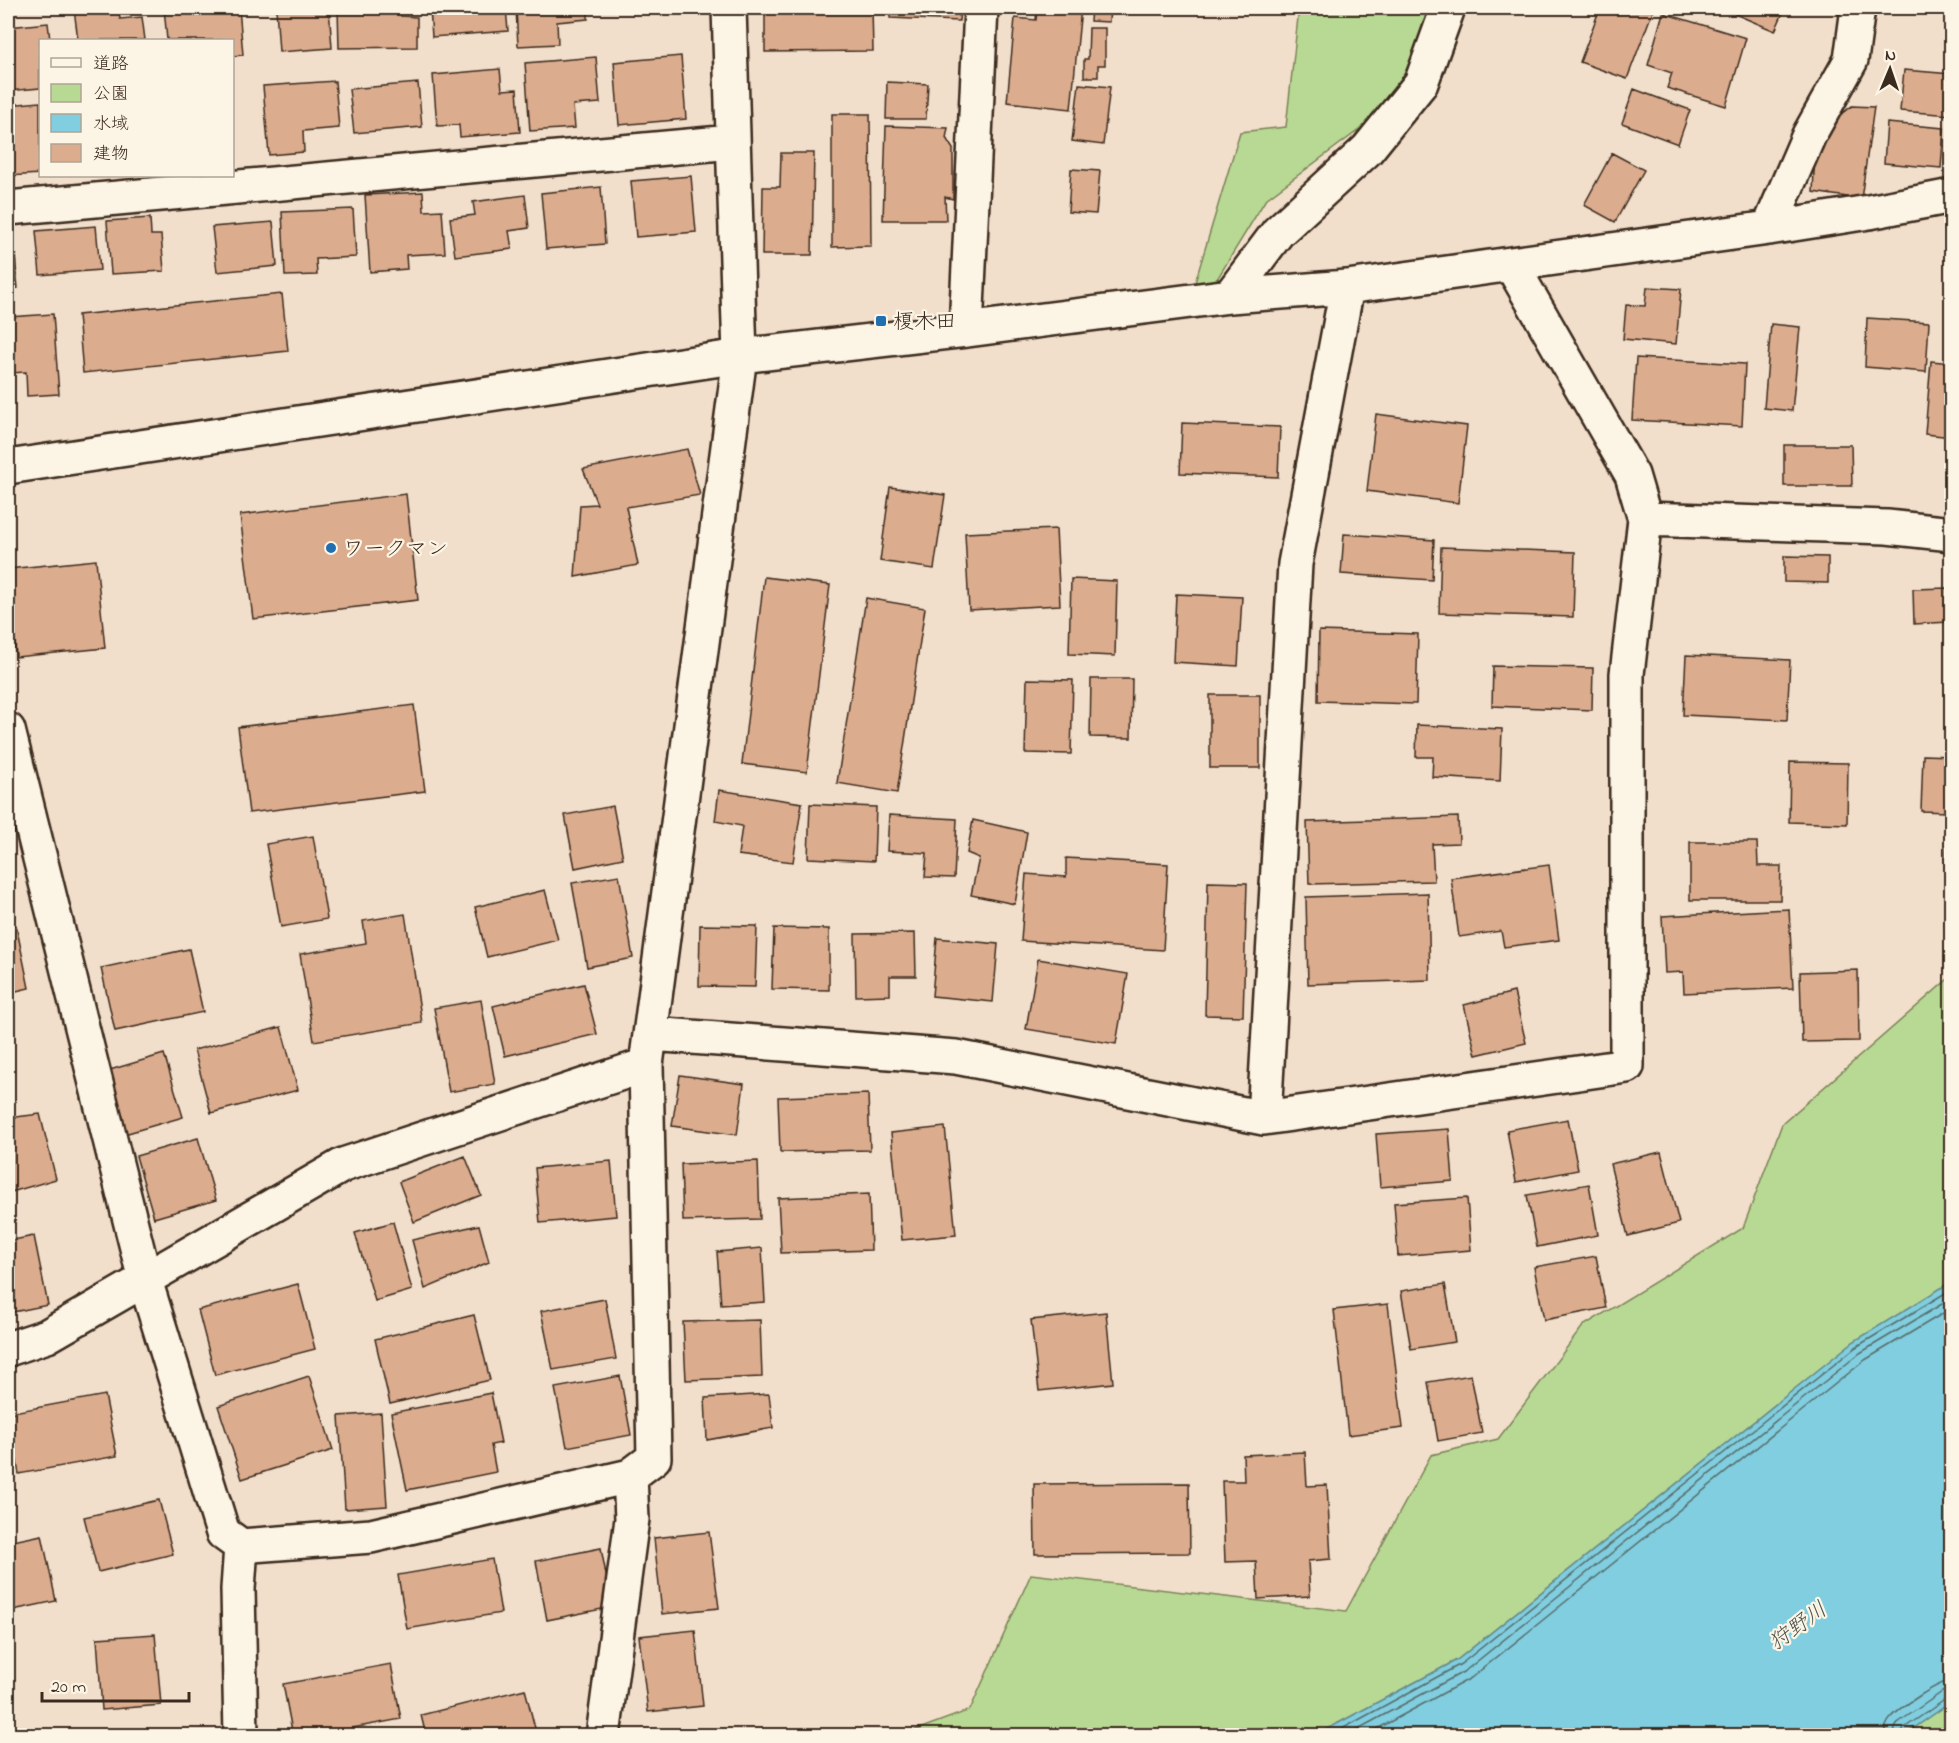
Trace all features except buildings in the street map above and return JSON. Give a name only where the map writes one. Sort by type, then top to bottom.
[{"type":"street","points":[[8,730],[145,1280],[223,1533],[241,1546],[371,1536],[630,1476],[654,1458],[648,1050],[740,357],[729,8]]},
{"type":"street","points":[[966,330],[981,8]]},
{"type":"street","points":[[1230,296],[1278,232],[1367,150],[1421,83],[1448,8]]},
{"type":"street","points":[[1768,228],[1809,135],[1851,60],[1858,8]]},
{"type":"street","points":[[8,208],[732,142]]},
{"type":"street","points":[[8,467],[740,357],[1230,296],[1347,287],[1768,228],[1952,196]]},
{"type":"street","points":[[8,1348],[47,1336],[343,1165],[648,1050],[956,1057],[1264,1118],[1627,1066],[1627,674],[1645,519],[1632,476],[1511,264]]},
{"type":"street","points":[[1264,1118],[1295,564],[1347,287]]},
{"type":"street","points":[[1645,519],[1887,527],[1952,534]]},
{"type":"street","points":[[603,1736],[632,1520],[630,1476]]},
{"type":"street","points":[[241,1546],[238,1589],[241,1736]]},
{"type":"green space","points":[[1299,8],[1440,8],[1383,112],[1266,199],[1197,312],[1185,316],[1240,132],[1286,127]]},
{"type":"green space","points":[[1951,979],[1951,1282],[1853,1342],[1457,1660],[1316,1735],[900,1736],[970,1710],[1031,1574],[1346,1611],[1431,1455],[1498,1439],[1583,1326],[1743,1228],[1782,1124],[1947,980]]},
{"type":"green space","points":[[1951,1702],[1951,1735],[1904,1735]]},
{"type":"water","name":"狩野川","points":[[1951,1282],[1951,1702],[1904,1735],[1316,1735],[1457,1660],[1853,1342]]},
{"type":"place","name":"榎木田","points":[[881,321]]},
{"type":"place","name":"ワークマン","points":[[331,548]]}]
